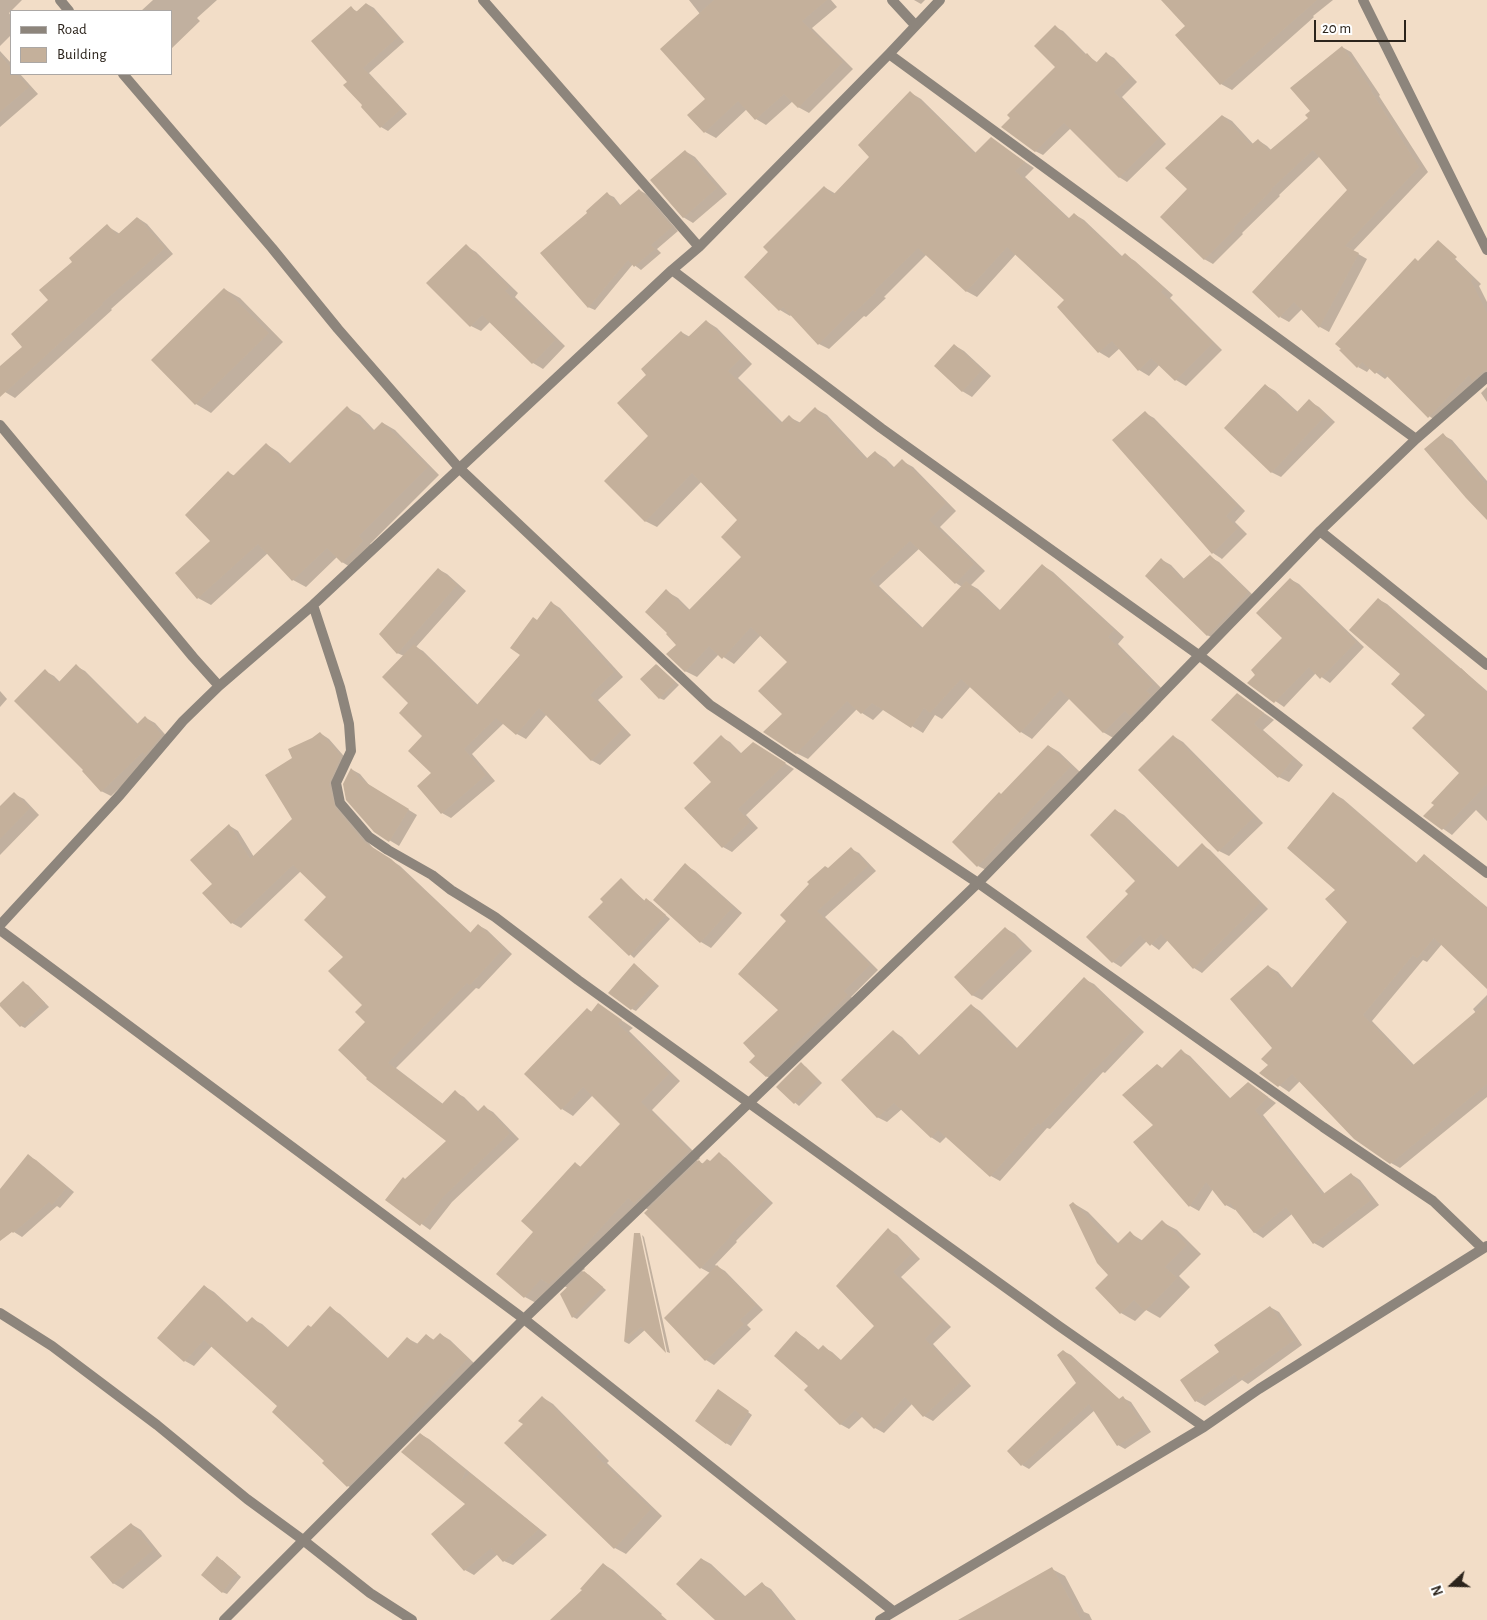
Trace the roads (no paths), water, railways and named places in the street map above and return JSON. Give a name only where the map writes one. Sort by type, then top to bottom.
[{"type":"street","points":[[60,0],[68,10]]},
{"type":"street","points":[[483,0],[699,246]]},
{"type":"street","points":[[892,0],[915,26]]},
{"type":"street","points":[[0,925],[120,795],[183,721],[219,686],[313,605],[458,468],[699,246],[890,54],[940,0]]},
{"type":"street","points":[[1363,0],[1487,250]]},
{"type":"street","points":[[890,54],[1416,439]]},
{"type":"street","points":[[124,75],[458,468],[710,705],[978,883],[1323,1127],[1433,1201],[1485,1247],[1259,1389],[1204,1427],[880,1620]]},
{"type":"street","points":[[672,270],[881,428],[1200,656],[1487,873]]},
{"type":"street","points":[[224,1620],[524,1319],[978,883],[1320,531],[1416,439],[1487,377]]},
{"type":"street","points":[[0,425],[219,686]]},
{"type":"street","points":[[1320,531],[1487,665]]},
{"type":"street","points":[[313,605],[340,688],[349,724],[350,751],[336,783],[340,803],[369,837],[432,875],[451,890],[495,917],[578,980],[750,1104],[1059,1326],[1204,1427]]},
{"type":"street","points":[[0,930],[524,1319],[893,1611]]},
{"type":"street","points":[[0,1313],[60,1352],[157,1425],[247,1499],[370,1593],[412,1620]]}]
